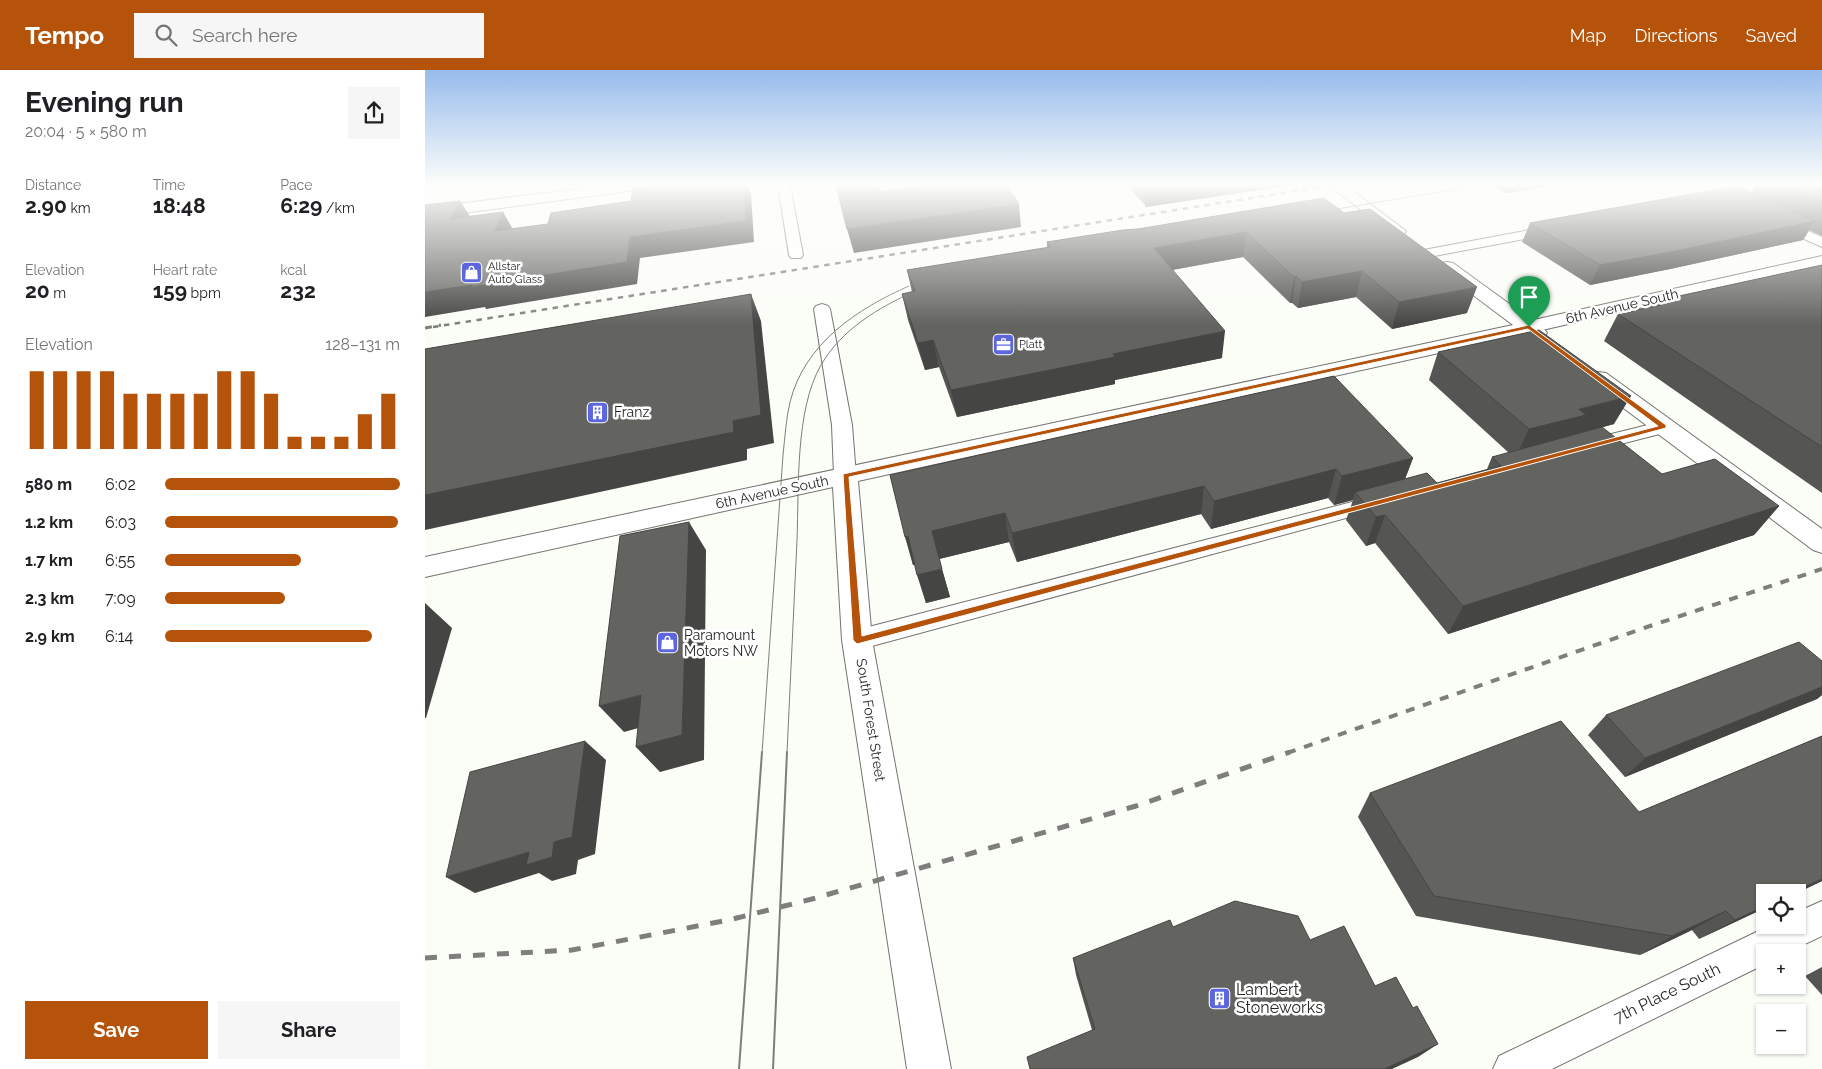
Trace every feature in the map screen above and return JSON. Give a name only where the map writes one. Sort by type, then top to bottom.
[{"type":"main road","points":[[1400,232],[1554,346]]},
{"type":"main road","name":"6th Avenue South","points":[[425,567],[1529,327],[1822,261]]},
{"type":"main road","points":[[1585,368],[1822,543]]},
{"type":"main road","name":"South Forest Street","points":[[845,476],[857,640],[929,1069]]},
{"type":"street","points":[[792,232],[796,255]]},
{"type":"street","points":[[1429,253],[1540,232]]},
{"type":"street","points":[[1798,232],[1822,243]]},
{"type":"street","name":"South Forest Street","points":[[822,309],[842,425],[845,476]]},
{"type":"street","points":[[1566,453],[1664,427]]},
{"type":"street","points":[[857,640],[1402,496]]},
{"type":"street","name":"7th Place South","points":[[1513,1069],[1822,918]]},
{"type":"building","points":[[425,232],[669,232],[630,237],[627,262],[471,287],[472,285],[425,292]]},
{"type":"building","points":[[1113,232],[1401,232],[1477,287],[1399,302],[1362,271],[1302,282],[1296,276],[1294,277],[1246,232],[1154,248],[1225,331],[1113,354],[1115,357],[951,390],[933,340],[918,343],[902,294],[915,291],[907,270],[1050,247],[1047,242]]},
{"type":"building","points":[[1544,232],[1766,232],[1681,250],[1600,265]]},
{"type":"building","points":[[1822,265],[1822,447],[1618,314],[1661,305],[1656,301]]},
{"type":"building","name":"Franz","points":[[751,294],[761,415],[733,421],[734,432],[425,495],[425,349]]},
{"type":"building","points":[[1539,330],[1631,396],[1579,409],[1586,415],[1529,429],[1438,352]]},
{"type":"building","points":[[1334,376],[1413,458],[1342,476],[1336,469],[1214,501],[1204,486],[1012,533],[1005,513],[932,531],[942,569],[917,575],[908,536],[905,537],[890,475]]},
{"type":"building","points":[[1602,427],[1662,474],[1715,459],[1779,506],[1463,606],[1385,515],[1376,517],[1355,492],[1427,473],[1437,483],[1501,466],[1492,457]]},
{"type":"building","points":[[689,522],[682,735],[636,747],[641,695],[599,706],[620,536]]},
{"type":"building","points":[[1799,642],[1822,661],[1822,687],[1645,758],[1606,715]]},
{"type":"building","points":[[1561,721],[1639,812],[1822,736],[1822,879],[1806,886],[1806,884],[1756,884],[1756,910],[1735,920],[1726,911],[1672,936],[1434,896],[1370,793]]},
{"type":"building","points":[[585,741],[572,837],[554,842],[552,857],[526,865],[529,852],[446,877],[470,772]]},
{"type":"building","name":"Lambert Stoneworks","points":[[1235,901],[1298,916],[1310,940],[1344,926],[1375,986],[1396,977],[1413,1008],[1417,1006],[1438,1044],[1384,1069],[1030,1069],[1027,1057],[1095,1029],[1073,958],[1170,920],[1173,927]]},
{"type":"tram line","points":[[762,753],[783,455],[790,402],[797,381],[808,362],[836,330],[852,317],[909,286]]},
{"type":"tram line","points":[[787,753],[800,450],[807,404],[821,365],[839,341],[850,330],[875,312],[915,291]]},
{"type":"tram line","points":[[739,1069],[762,752]]},
{"type":"tram line","points":[[773,1069],[787,752]]},
{"type":"railway","points":[[433,327],[1038,232]]},
{"type":"railway","points":[[425,328],[441,325]]},
{"type":"railway","points":[[1287,753],[1647,627],[1822,569]]},
{"type":"railway","points":[[425,958],[572,950],[729,920],[812,899],[1136,806],[1290,752]]},
{"type":"place","name":"Allstar Auto Glass","points":[[472,272]]},
{"type":"place","name":"Platt","points":[[1003,344]]},
{"type":"place","name":"Franz","points":[[598,412]]},
{"type":"place","name":"Paramount Motors NW","points":[[668,643]]},
{"type":"place","name":"Lambert Stoneworks","points":[[1220,998]]},
{"type":"route","points":[[1529,327],[1664,427],[857,640],[845,476],[1529,327]]}]
